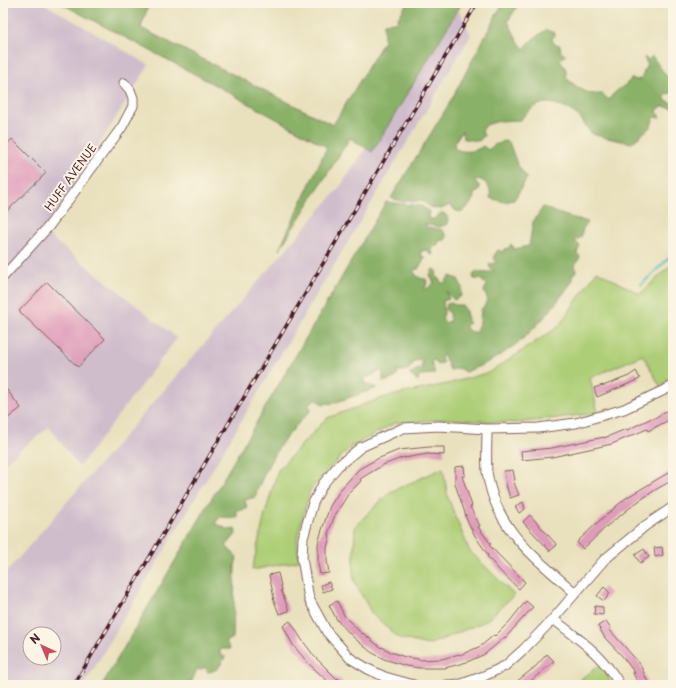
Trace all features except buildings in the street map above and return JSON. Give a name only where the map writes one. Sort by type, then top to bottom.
[{"type":"street","name":"HUFF AVENUE","points":[[3,277],[49,226],[122,127],[133,106],[133,98],[130,90],[124,84]]},
{"type":"street","points":[[414,685],[385,677],[350,658],[327,632],[309,599],[302,558],[303,538],[314,503],[323,484],[338,466],[361,447],[403,428],[439,426],[486,429],[538,428],[576,423],[624,409],[673,386]]},
{"type":"street","points":[[486,429],[487,471],[491,490],[505,523],[526,549],[575,594]]},
{"type":"street","points":[[447,685],[462,684],[505,666],[553,619],[604,560],[645,526],[672,511]]},
{"type":"street","points":[[553,619],[599,655],[611,670],[620,685]]},
{"type":"shaded area","points":[[3,3],[43,3],[149,65],[44,232],[177,338],[79,467],[49,427],[3,464]]},
{"type":"shaded area","points":[[458,9],[471,35],[84,685],[3,685],[3,576],[340,187]]},
{"type":"green space","points":[[60,3],[149,3],[141,28],[333,125],[384,41],[384,23],[396,22],[407,3],[462,3],[372,152],[350,138],[279,250],[327,147],[219,87]]},
{"type":"green space","points":[[505,3],[519,3],[508,21],[517,40],[524,49],[533,39],[546,30],[555,33],[552,39],[554,44],[560,45],[561,53],[566,55],[559,60],[566,70],[566,78],[578,88],[592,94],[602,94],[609,100],[614,93],[631,79],[638,80],[642,77],[647,64],[644,57],[648,60],[652,56],[667,77],[673,78],[673,92],[665,95],[665,100],[673,104],[672,108],[662,106],[657,111],[660,118],[654,117],[651,126],[632,143],[593,134],[579,117],[566,108],[552,103],[540,104],[530,110],[520,120],[499,121],[486,125],[482,131],[484,136],[479,141],[463,138],[462,131],[454,143],[455,149],[473,151],[483,146],[488,150],[503,141],[509,142],[517,164],[527,178],[514,200],[504,202],[490,198],[489,188],[481,180],[474,180],[480,187],[478,192],[474,193],[469,206],[462,212],[456,211],[450,205],[441,209],[429,207],[421,200],[413,202],[407,199],[405,202],[391,198],[449,104],[499,10]]},
{"type":"green space","points":[[386,202],[421,206],[429,211],[428,219],[434,219],[441,213],[445,214],[448,218],[447,224],[440,227],[424,224],[427,227],[442,230],[446,235],[446,239],[443,241],[440,240],[437,245],[431,248],[433,254],[430,255],[428,250],[421,251],[421,256],[425,257],[418,269],[413,270],[418,277],[426,279],[427,282],[425,289],[434,283],[430,275],[433,269],[437,271],[436,276],[443,284],[450,276],[458,279],[462,287],[461,296],[454,300],[446,291],[449,299],[443,301],[444,313],[442,319],[446,323],[451,320],[449,317],[450,313],[445,309],[447,304],[451,303],[455,305],[462,305],[465,309],[469,323],[466,325],[466,328],[471,332],[477,332],[477,327],[480,323],[481,309],[485,306],[488,300],[484,291],[487,285],[480,279],[474,279],[473,275],[478,271],[484,273],[494,271],[490,268],[489,264],[496,263],[494,256],[498,250],[503,252],[504,249],[509,248],[511,244],[514,249],[529,246],[533,222],[543,207],[560,214],[588,222],[583,228],[581,237],[575,241],[580,246],[577,253],[580,257],[575,265],[576,271],[572,276],[572,282],[539,323],[523,339],[505,352],[486,363],[465,372],[459,368],[450,370],[444,355],[441,356],[443,363],[438,365],[434,360],[431,361],[435,374],[421,375],[418,377],[419,380],[416,380],[409,374],[422,367],[422,361],[416,360],[408,370],[400,371],[397,369],[398,372],[395,378],[383,382],[383,370],[363,379],[366,384],[377,388],[331,404],[327,403],[324,405],[315,399],[308,405],[312,409],[278,448],[265,472],[255,497],[245,500],[247,509],[236,511],[238,518],[220,517],[215,523],[229,530],[235,529],[236,534],[226,546],[237,557],[235,566],[233,638],[226,642],[230,649],[220,649],[220,654],[225,657],[219,667],[208,672],[205,667],[201,670],[197,669],[192,681],[186,685],[102,685]]},
{"type":"green space","points":[[673,263],[673,377],[660,386],[643,355],[590,378],[598,413],[516,423],[448,419],[395,423],[349,448],[310,490],[297,538],[299,561],[252,570],[265,514],[278,470],[327,418],[385,397],[447,384],[490,372],[558,327],[597,271],[640,294]]},
{"type":"green space","points":[[443,468],[448,498],[469,550],[514,595],[486,621],[428,645],[399,638],[372,614],[354,581],[355,526],[390,492]]},
{"type":"green space","points":[[601,664],[612,685],[573,685]]},
{"type":"waterway","points":[[641,285],[673,254]]},
{"type":"railway","points":[[74,685],[477,3]]}]
